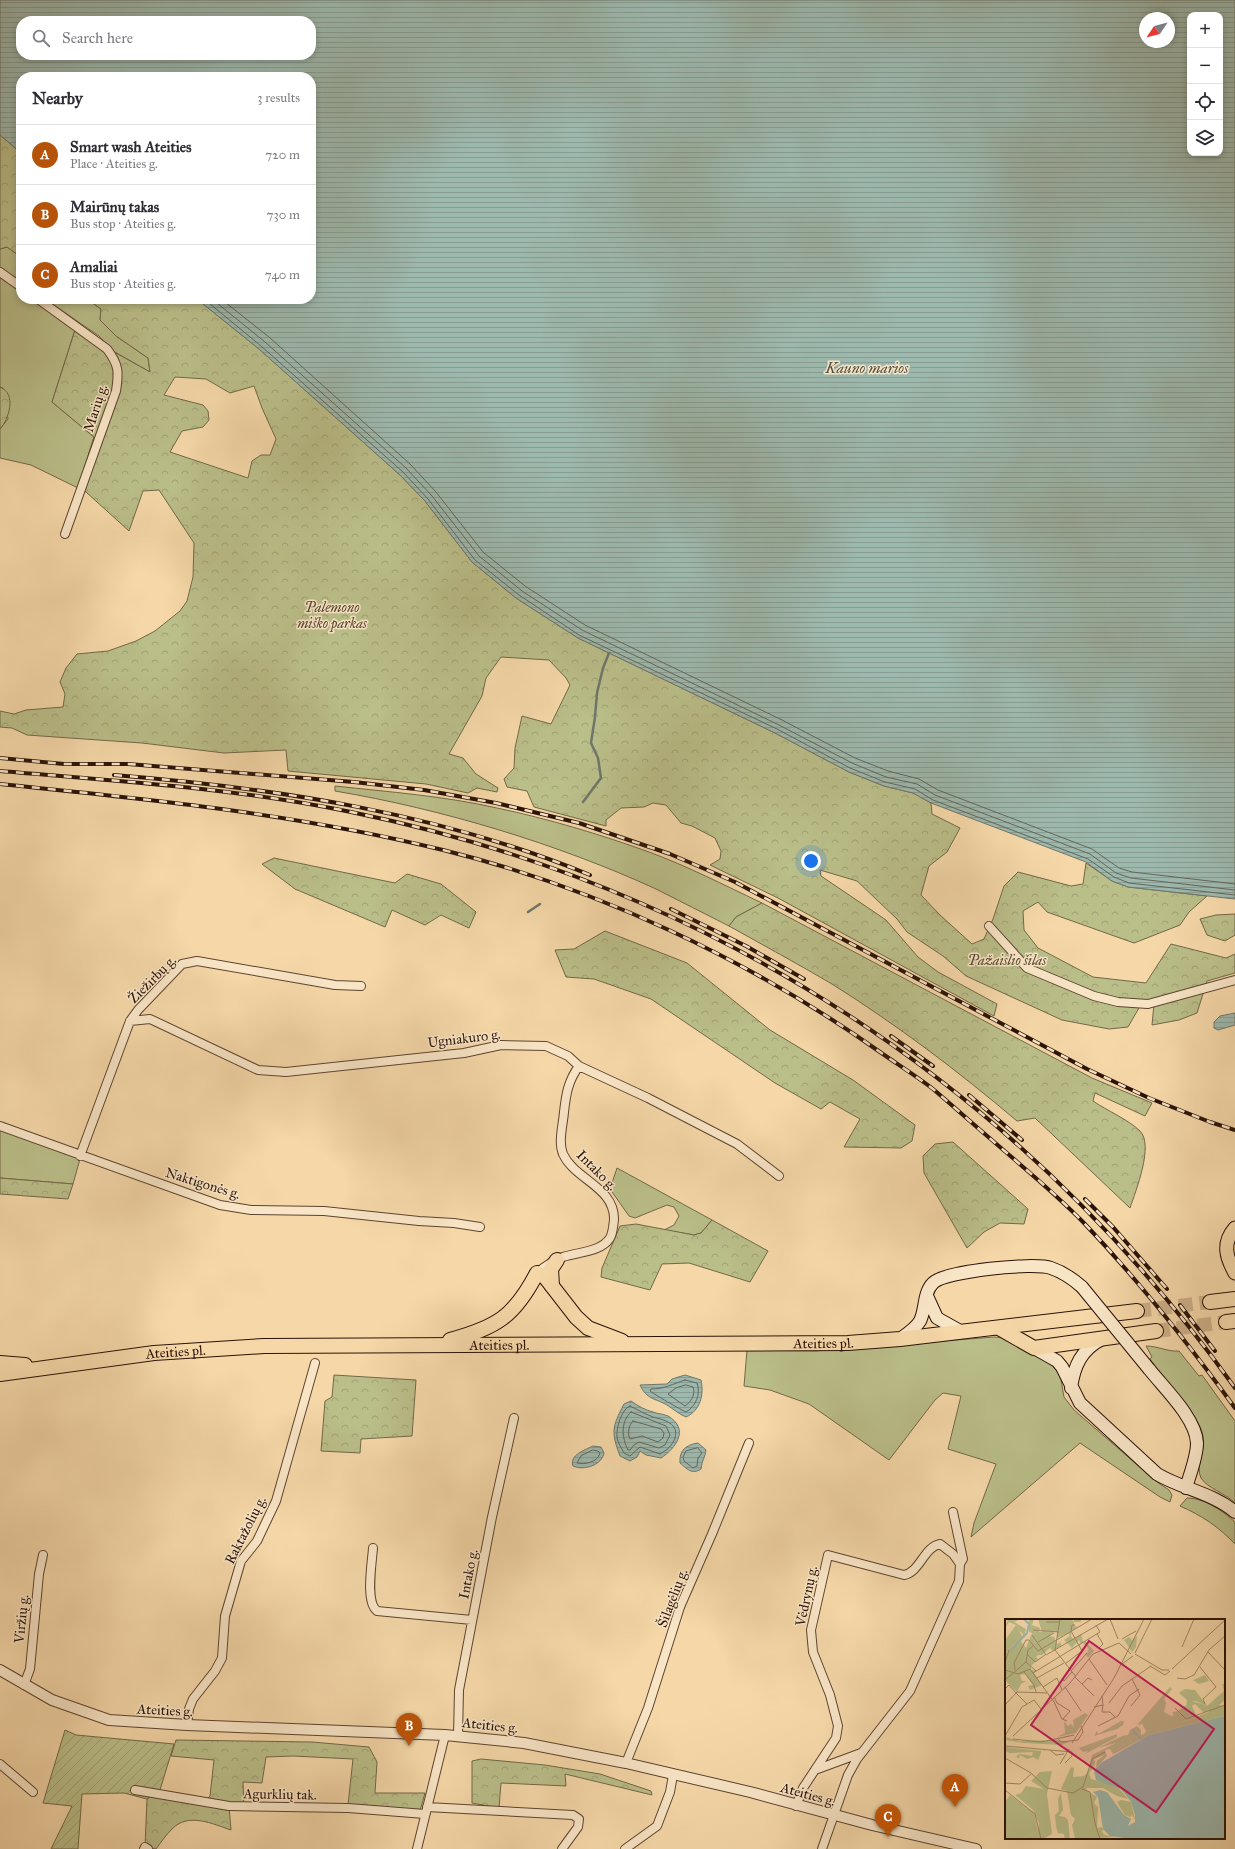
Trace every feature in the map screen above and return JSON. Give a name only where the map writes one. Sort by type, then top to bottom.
[{"type":"highway","points":[[552,1286],[551,1269],[557,1260]]},
{"type":"highway","points":[[432,1345],[488,1328],[504,1318],[518,1305],[537,1273],[544,1277],[576,1317],[588,1328],[634,1345]]},
{"type":"highway","points":[[1210,1302],[1235,1299]]},
{"type":"highway","name":"Ateities pl.","points":[[0,1374],[154,1353],[220,1348],[432,1345],[822,1344],[900,1339],[1136,1311]]},
{"type":"highway","points":[[999,1328],[1034,1348],[1156,1331]]},
{"type":"highway","points":[[0,1363],[50,1366]]},
{"type":"main road","points":[[1235,1228],[1227,1241],[1226,1248],[1226,1256],[1235,1273]]},
{"type":"main road","points":[[900,1339],[920,1321],[927,1295],[934,1283],[947,1276],[1036,1266],[1051,1268],[1061,1273],[1082,1288],[1188,1417],[1196,1435],[1196,1454],[1186,1488]]},
{"type":"main road","points":[[927,1295],[937,1318],[962,1332]]},
{"type":"main road","points":[[1071,1388],[1073,1374],[1080,1357],[1090,1346],[1106,1337]]},
{"type":"main road","points":[[1034,1348],[1057,1362],[1062,1367],[1071,1388],[1080,1402],[1157,1474],[1186,1488],[1217,1500],[1235,1512]]},
{"type":"street","points":[[0,272],[16,283]]},
{"type":"street","name":"Marių g.","points":[[45,304],[107,349],[115,360],[118,374],[116,391],[65,534]]},
{"type":"street","points":[[989,926],[1027,968],[1094,996],[1118,1002],[1148,1004],[1235,980]]},
{"type":"street","name":"Žiežirbų g.","points":[[80,1156],[130,1021],[138,1010],[182,964],[189,961],[197,961],[335,985],[361,986]]},
{"type":"street","name":"Ugniakuro g.","points":[[130,1021],[150,1019],[258,1070],[270,1072],[286,1072],[464,1053],[502,1045],[546,1046],[568,1056],[579,1066],[648,1098],[736,1144],[779,1176]]},
{"type":"street","name":"Intako g.","points":[[537,1273],[547,1265],[557,1260],[603,1245],[610,1237],[613,1226],[614,1214],[610,1202],[603,1193],[569,1162],[561,1145],[566,1091],[572,1076],[579,1066]]},
{"type":"street","name":"Naktigonės g.","points":[[0,1126],[220,1205],[251,1210],[324,1211],[419,1222],[454,1223],[480,1227]]},
{"type":"street","name":"Raktažolių g.","points":[[187,1725],[189,1708],[193,1699],[215,1671],[222,1658],[225,1616],[241,1561],[257,1541],[276,1501],[315,1364]]},
{"type":"street","name":"Intako g.","points":[[458,1736],[459,1690],[492,1517],[514,1418]]},
{"type":"street","name":"Šilagėlių g.","points":[[626,1763],[648,1708],[680,1607],[749,1443]]},
{"type":"street","points":[[822,1849],[848,1774],[862,1753],[910,1692],[959,1580],[960,1564],[963,1559],[953,1512]]},
{"type":"street","name":"Vėdrynų g.","points":[[796,1806],[803,1788],[836,1738],[838,1726],[830,1695],[814,1652],[811,1630],[828,1555],[904,1575],[913,1571],[936,1545],[940,1544],[953,1554],[960,1564]]},
{"type":"street","points":[[373,1548],[370,1598],[374,1609],[377,1611],[472,1620]]},
{"type":"street","name":"Viržių g.","points":[[24,1685],[30,1669],[38,1581],[44,1555]]},
{"type":"street","name":"Ateities g.","points":[[0,1670],[52,1700],[109,1720],[187,1725],[445,1735],[546,1746],[750,1792],[796,1806],[976,1849]]},
{"type":"street","points":[[416,1849],[445,1735]]},
{"type":"street","points":[[815,1770],[862,1753]]},
{"type":"street","points":[[0,1764],[33,1792]]},
{"type":"street","points":[[625,1849],[657,1826],[670,1792],[673,1775]]},
{"type":"street","name":"Agurklių tak.","points":[[135,1790],[229,1806],[573,1815],[579,1819],[578,1827],[562,1849]]},
{"type":"street","points":[[144,1849],[145,1847],[148,1849]]},
{"type":"green space","points":[[0,135],[16,149],[16,253],[7,247],[0,249]]},
{"type":"green space","points":[[7,247],[16,253],[16,279],[0,268],[0,249]]},
{"type":"green space","points":[[0,276],[16,287],[16,304],[39,304],[75,330],[52,402],[94,437],[78,488],[31,465],[0,458],[0,429],[8,419],[3,388],[0,387]]},
{"type":"green space","points":[[52,304],[94,304],[101,309],[100,320],[116,336],[148,358],[150,372],[113,351],[99,336]]},
{"type":"green space","points":[[94,304],[203,304],[259,349],[400,475],[425,501],[472,562],[516,598],[578,638],[775,733],[849,772],[884,786],[913,793],[931,803],[932,814],[960,828],[947,852],[929,866],[921,895],[940,915],[972,944],[984,939],[993,919],[1004,886],[1018,872],[1071,886],[1083,884],[1086,863],[1112,881],[1128,887],[1207,896],[1189,912],[1180,925],[1134,943],[1047,912],[1038,902],[1023,911],[1024,930],[1038,948],[1093,977],[1146,983],[1171,944],[1226,958],[1235,954],[1235,973],[1207,981],[1197,1013],[1179,1020],[1152,1025],[1154,1004],[1143,1001],[1128,1027],[1109,1029],[1062,1020],[966,976],[943,956],[907,932],[897,919],[857,881],[820,870],[821,876],[886,920],[918,957],[938,972],[997,1004],[994,1016],[778,898],[710,865],[720,859],[721,851],[715,838],[692,826],[681,823],[666,805],[653,803],[644,807],[621,808],[606,820],[606,826],[534,807],[527,791],[507,787],[504,779],[514,768],[515,748],[522,716],[551,724],[570,685],[566,678],[549,660],[501,657],[486,678],[482,696],[449,754],[463,758],[476,774],[498,788],[497,792],[477,788],[468,793],[426,784],[288,771],[286,750],[224,753],[142,743],[27,735],[12,728],[0,727],[0,711],[14,714],[26,710],[63,707],[65,694],[60,682],[66,668],[77,654],[108,651],[136,641],[155,631],[180,611],[187,601],[193,577],[194,543],[159,490],[143,491],[129,531],[86,492],[78,488],[94,437],[52,402],[75,330],[150,372],[148,358],[116,336],[100,320],[101,309]],"holes":[[[175,377],[206,379],[230,393],[254,386],[276,439],[270,455],[261,455],[252,461],[248,478],[170,452],[182,431],[203,427],[209,420],[208,411],[203,405],[164,395]]]},
{"type":"green space","points":[[0,387],[5,390],[8,395],[10,407],[6,419],[0,429]]},
{"type":"green space","points":[[335,786],[457,800],[516,812],[574,827],[663,857],[762,903],[736,917],[729,926],[656,889],[580,857],[458,818],[335,791]]},
{"type":"green space","points":[[274,858],[395,883],[407,874],[441,884],[476,912],[469,928],[441,915],[425,925],[392,910],[385,927],[295,889],[262,864]]},
{"type":"green space","points":[[762,903],[1092,1078],[1152,1103],[1145,1116],[1095,1093],[1093,1101],[1130,1123],[1140,1131],[1144,1138],[1145,1157],[1130,1208],[1035,1118],[1017,1121],[950,1066],[904,1032],[832,984],[729,926],[736,917]]},
{"type":"green space","points":[[1235,914],[1235,935],[1225,941],[1207,935],[1200,919],[1216,915]]},
{"type":"green space","points":[[605,931],[687,963],[770,1030],[853,1080],[915,1125],[912,1141],[901,1148],[844,1147],[860,1119],[830,1102],[821,1109],[775,1083],[651,999],[594,979],[566,977],[555,950],[574,949]]},
{"type":"green space","points":[[0,1130],[80,1159],[73,1184],[0,1178]]},
{"type":"green space","points":[[953,1142],[1028,1209],[1024,1224],[1000,1223],[984,1232],[967,1248],[924,1173],[923,1156],[935,1144]]},
{"type":"green space","points":[[617,1168],[712,1220],[701,1233],[694,1235],[664,1230],[674,1225],[679,1216],[674,1207],[667,1205],[635,1218],[629,1216],[610,1189]]},
{"type":"green space","points":[[0,1178],[73,1184],[68,1199],[0,1194]]},
{"type":"green space","points":[[712,1220],[768,1251],[750,1282],[689,1263],[662,1264],[650,1290],[601,1277],[602,1268],[620,1226],[636,1224],[694,1235],[701,1233]]},
{"type":"green space","points":[[994,1337],[1006,1338],[1046,1361],[1057,1370],[1061,1380],[1064,1397],[1074,1410],[1157,1482],[1169,1490],[1172,1495],[1170,1502],[1160,1497],[1080,1443],[971,1537],[974,1523],[996,1464],[948,1449],[961,1396],[943,1393],[935,1400],[889,1460],[809,1404],[770,1390],[744,1386],[747,1350],[816,1351]]},
{"type":"green space","points":[[1146,1346],[1179,1351],[1199,1376],[1202,1375],[1235,1421],[1235,1503],[1207,1485],[1201,1478],[1199,1468],[1204,1442],[1200,1428],[1188,1408],[1150,1359],[1152,1357]]},
{"type":"green space","points":[[334,1375],[416,1380],[412,1436],[361,1439],[360,1453],[321,1451],[325,1401],[332,1397]]},
{"type":"green space","points":[[1187,1498],[1200,1500],[1213,1506],[1235,1522],[1235,1544],[1223,1532],[1209,1522],[1180,1506]]},
{"type":"green space","points":[[65,1730],[76,1735],[174,1744],[160,1790],[147,1799],[124,1793],[82,1794],[78,1849],[51,1849],[72,1806],[43,1803]]},
{"type":"green space","points":[[176,1740],[312,1742],[369,1747],[377,1762],[375,1793],[425,1793],[420,1811],[348,1805],[353,1759],[293,1756],[266,1757],[262,1783],[243,1782],[244,1807],[229,1806],[231,1830],[201,1821],[185,1821],[172,1829],[156,1849],[145,1847],[147,1799],[154,1794],[204,1802],[210,1796],[214,1760],[171,1756]]},
{"type":"green space","points":[[481,1759],[545,1765],[600,1774],[651,1791],[652,1795],[565,1774],[566,1786],[501,1783],[499,1808],[472,1803],[472,1761]]},
{"type":"water","name":"Kauno marios","points":[[0,0],[1235,0],[1235,899],[1128,887],[1112,881],[1086,862],[931,803],[913,793],[884,786],[849,772],[775,733],[578,638],[516,598],[472,562],[425,501],[400,475],[259,349],[203,304],[316,304],[316,72],[16,72],[16,149],[0,135]]},
{"type":"water","points":[[1235,1013],[1235,1025],[1218,1030],[1214,1028],[1214,1022],[1220,1016]]},
{"type":"water","points":[[685,1375],[701,1380],[702,1385],[702,1396],[698,1406],[686,1417],[667,1405],[648,1396],[640,1385],[667,1384],[672,1379]]},
{"type":"water","points":[[631,1401],[647,1410],[668,1416],[675,1421],[679,1432],[676,1444],[661,1458],[646,1455],[640,1451],[637,1457],[630,1461],[620,1456],[614,1435],[615,1424],[624,1404]]},
{"type":"water","points":[[698,1443],[706,1450],[706,1453],[701,1469],[698,1471],[692,1471],[680,1463],[680,1458],[684,1449],[690,1445]]},
{"type":"water","points":[[593,1446],[601,1447],[604,1453],[600,1461],[592,1466],[582,1468],[573,1466],[572,1462],[575,1456]]},
{"type":"waterway","points":[[583,802],[601,778],[598,758],[591,743],[597,693],[603,668],[609,653]]},
{"type":"waterway","points":[[528,912],[540,904]]},
{"type":"tunnel","points":[[1137,1311],[1210,1302]]},
{"type":"tunnel","points":[[1156,1331],[1226,1322]]},
{"type":"railway","points":[[0,758],[64,764],[128,764],[354,782],[424,790],[496,803],[579,823],[670,854],[735,882],[1087,1069],[1149,1098],[1210,1122],[1235,1130]]},
{"type":"railway","points":[[0,771],[220,791],[351,812],[484,846],[612,891],[733,947],[848,1015],[956,1093],[1057,1181],[1150,1280],[1235,1388]]},
{"type":"railway","points":[[114,775],[235,787],[356,807],[475,835],[533,853],[590,875]]},
{"type":"railway","points":[[0,784],[167,802],[278,817],[388,837],[443,850],[501,866],[615,906],[725,958],[779,987],[830,1018],[920,1079],[1040,1181],[1084,1223],[1144,1290],[1181,1336],[1235,1408]]},
{"type":"railway","points":[[671,909],[746,946],[804,979]]},
{"type":"railway","points":[[891,1036],[933,1066]]},
{"type":"railway","points":[[969,1095],[1022,1140]]},
{"type":"railway","points":[[1085,1199],[1113,1227],[1167,1289]]},
{"type":"railway","points":[[1180,1305],[1215,1351]]},
{"type":"place","name":"Mairūnų takas","points":[[409,1746]]},
{"type":"place","name":"Smart wash Ateities","points":[[955,1807]]},
{"type":"place","name":"Amaliai","points":[[888,1837]]},
{"type":"park label","name":"Palemono miško parkas","points":[[332,616]]},
{"type":"park label","name":"Pažaislio šilas","points":[[1007,960]]}]
